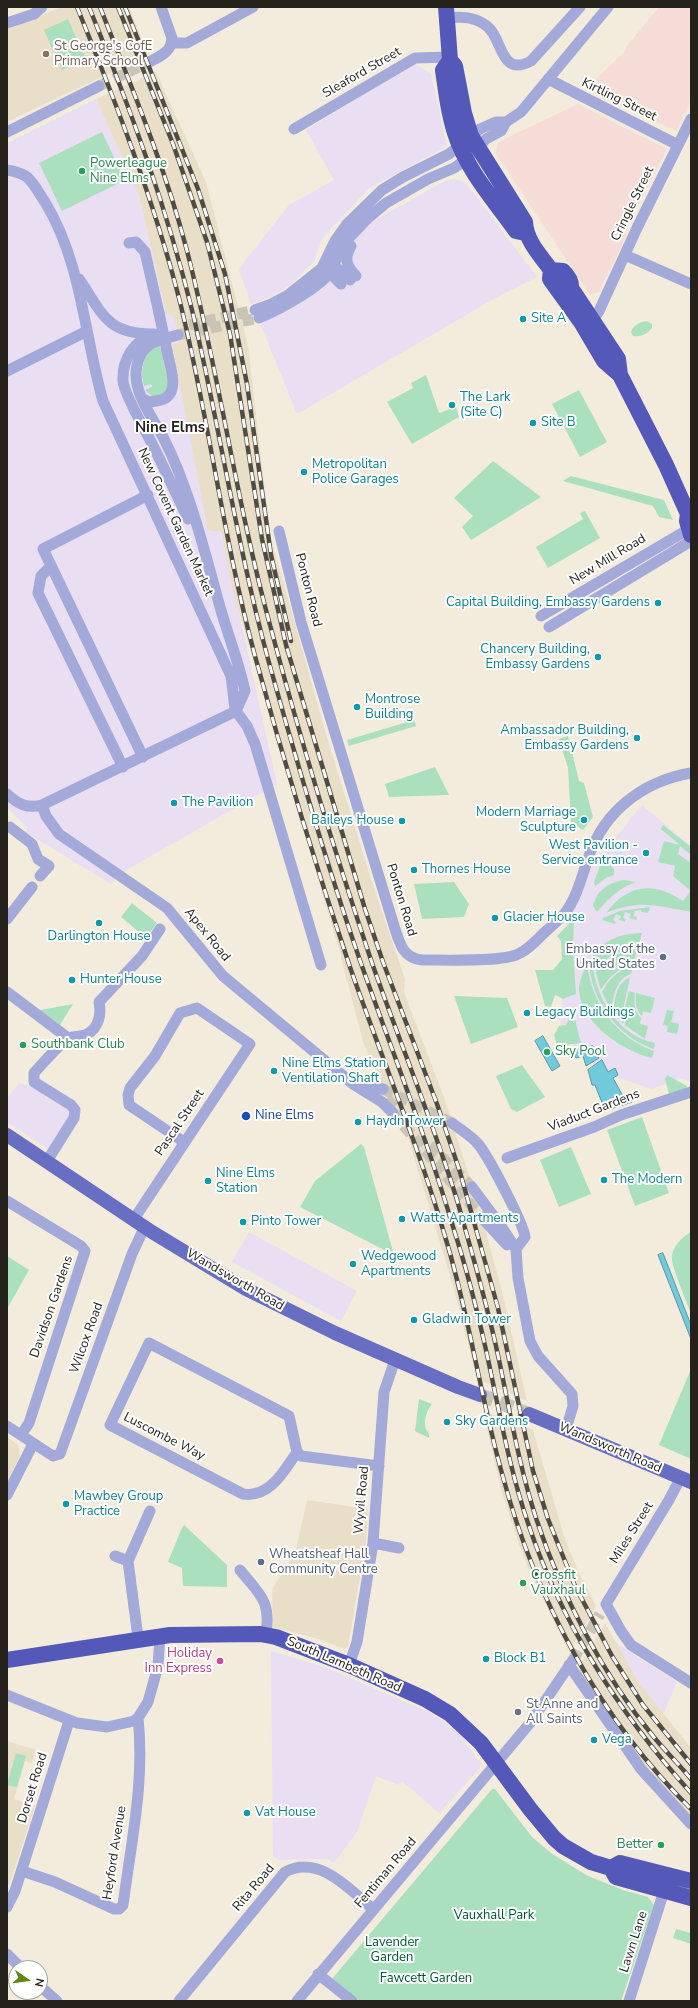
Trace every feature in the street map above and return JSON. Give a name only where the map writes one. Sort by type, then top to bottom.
[{"type":"highway","points":[[450,14],[450,59],[444,70],[450,116],[469,147],[476,177],[516,231],[526,233],[551,270],[563,271],[567,275],[572,283],[571,288],[587,322],[618,358],[620,375],[666,465],[690,527]]},
{"type":"highway","name":"South Lambeth Road","points":[[7,1660],[138,1638],[160,1636],[266,1635],[281,1638],[349,1665],[425,1699],[450,1714],[471,1732],[497,1763],[530,1809],[559,1842],[592,1862],[611,1868],[616,1877],[691,1898]]},
{"type":"highway","name":"South Lambeth Road","points":[[611,1868],[620,1863],[691,1881]]},
{"type":"main road","name":"Wandsworth Road","points":[[7,1134],[139,1222],[268,1301],[395,1360],[480,1395]]},
{"type":"main road","name":"Wandsworth Road","points":[[530,1414],[686,1479]]},
{"type":"street","points":[[7,23],[34,14],[42,7]]},
{"type":"street","points":[[151,61],[167,52],[172,38],[161,7]]},
{"type":"street","points":[[171,43],[187,43],[253,7]]},
{"type":"street","points":[[450,14],[469,17],[485,25],[493,33],[506,59],[512,64],[520,65],[531,61],[580,7]]},
{"type":"street","points":[[257,314],[304,294],[328,267],[347,240],[386,202],[428,179],[446,172],[469,147],[480,129],[488,124],[506,122],[526,107],[608,7]]},
{"type":"street","name":"Sleaford Street","points":[[294,129],[415,58],[450,59]]},
{"type":"street","name":"Kirtling Street","points":[[548,79],[678,144]]},
{"type":"street","points":[[7,132],[99,86]]},
{"type":"street","name":"Cringle Street","points":[[587,322],[602,303],[691,119]]},
{"type":"street","points":[[328,267],[327,254],[335,241],[347,224],[382,190],[469,147]]},
{"type":"street","name":"New Covent Garden Market","points":[[7,170],[18,172],[26,177],[35,186],[50,212],[76,275],[96,377],[103,401],[231,676],[236,711]]},
{"type":"street","points":[[328,267],[349,280],[346,257],[368,218]]},
{"type":"street","points":[[128,243],[136,242],[145,252],[167,351],[172,390],[168,397],[162,400],[149,402],[143,399]]},
{"type":"street","points":[[625,255],[691,284]]},
{"type":"street","name":"New Covent Garden Market","points":[[76,275],[103,316],[111,324],[136,333],[154,334],[177,332],[152,342],[143,351],[137,365],[139,389],[143,399]]},
{"type":"street","points":[[7,371],[88,331]]},
{"type":"street","points":[[154,334],[142,338],[132,349],[124,371],[123,382],[190,522],[196,550],[208,578],[214,585]]},
{"type":"street","points":[[7,794],[15,802],[31,808],[42,806],[236,711],[245,691],[182,482],[163,438],[143,399]]},
{"type":"street","points":[[143,757],[43,549],[148,495]]},
{"type":"street","name":"New Mill Road","points":[[541,616],[690,527]]},
{"type":"street","name":"New Mill Road","points":[[549,627],[690,527]]},
{"type":"street","name":"Ponton Road","points":[[279,531],[301,622],[397,936],[402,949],[412,958],[422,960],[499,958],[517,954],[532,945],[568,908],[579,886],[593,845],[608,821],[623,805],[640,791],[672,776],[678,771],[691,767]]},
{"type":"street","points":[[51,566],[41,576],[38,593],[122,767]]},
{"type":"street","points":[[236,711],[247,726],[256,744],[321,965]]},
{"type":"street","name":"Ponton Road","points":[[672,776],[691,773]]},
{"type":"street","name":"Apex Road","points":[[42,806],[46,816],[59,834],[143,890],[167,908],[223,976],[353,1084],[382,1102],[393,1113]]},
{"type":"street","points":[[10,828],[32,844],[38,859],[49,866],[40,876]]},
{"type":"street","points":[[7,919],[32,887]]},
{"type":"street","points":[[47,1161],[74,1118],[75,1110],[71,1105],[34,1082],[34,1073],[68,1038],[92,1032],[100,1015],[99,1002],[142,956],[160,929]]},
{"type":"street","points":[[7,992],[68,1038]]},
{"type":"street","name":"Pascal Street","points":[[139,1222],[184,1142],[250,1044],[198,1008],[180,1013],[155,1056],[130,1088],[128,1095],[129,1105],[184,1142]]},
{"type":"street","points":[[353,1084],[385,1094]]},
{"type":"street","name":"Viaduct Gardens","points":[[507,1158],[594,1127],[621,1115],[691,1092]]},
{"type":"street","points":[[452,1123],[478,1144],[486,1155],[521,1224],[525,1237],[516,1250]]},
{"type":"street","points":[[472,1187],[501,1226],[516,1250],[530,1341],[538,1356],[572,1394],[573,1406],[566,1429]]},
{"type":"street","name":"Davidson Gardens","points":[[7,1201],[81,1246],[85,1251],[29,1423],[21,1435]]},
{"type":"street","points":[[482,1218],[503,1240],[517,1264]]},
{"type":"street","name":"Wilcox Road","points":[[33,1444],[56,1457],[61,1452],[132,1254],[139,1222]]},
{"type":"street","name":"Luscombe Way","points":[[149,1343],[289,1416],[297,1452],[276,1482],[253,1496],[243,1494],[110,1425],[149,1343]]},
{"type":"street","name":"Wyvil Road","points":[[349,1665],[357,1642],[372,1543],[384,1392],[395,1360]]},
{"type":"street","points":[[7,1426],[33,1444],[7,1495]]},
{"type":"street","points":[[297,1452],[300,1456],[379,1466]]},
{"type":"street","name":"Miles Street","points":[[686,1479],[670,1500],[606,1604],[621,1632],[631,1645],[691,1683]]},
{"type":"street","points":[[138,1638],[128,1561],[150,1511]]},
{"type":"street","points":[[372,1543],[399,1548]]},
{"type":"street","points":[[115,1556],[128,1561]]},
{"type":"street","points":[[240,1570],[266,1602],[268,1622],[266,1635]]},
{"type":"street","points":[[7,1695],[69,1721],[107,1727],[134,1722],[148,1702],[160,1653],[160,1636]]},
{"type":"street","points":[[497,1763],[530,1723],[571,1663],[642,1769],[691,1824]]},
{"type":"street","name":"Heyford Avenue","points":[[22,1871],[55,1882],[114,1910],[120,1909],[123,1905],[137,1814],[141,1761],[138,1718]]},
{"type":"street","name":"Dorset Road","points":[[7,1907],[15,1891],[22,1871],[69,1721]]},
{"type":"street","name":"Fentiman Road","points":[[296,2001],[497,1763]]},
{"type":"street","name":"Rita Road","points":[[179,2001],[285,1872],[290,1869],[312,1867],[323,1870],[373,1909]]},
{"type":"street","name":"Lawn Lane","points":[[629,2001],[664,1891]]},
{"type":"street","points":[[318,1974],[352,2001]]},
{"type":"street","points":[[48,1993],[57,2001]]},
{"type":"shaded area","name":"St George's CofE Primary School","points":[[61,7],[129,7],[148,55],[7,122],[7,30]]},
{"type":"shaded area","points":[[659,7],[691,7],[691,100],[676,131],[590,90],[598,77],[624,52],[626,47]]},
{"type":"shaded area","points":[[414,63],[431,74],[447,146],[368,189],[322,239],[314,262],[291,284],[273,296],[251,304],[239,269],[289,205],[334,180],[306,130]]},
{"type":"shaded area","points":[[156,72],[206,182],[248,345],[270,535],[326,734],[374,888],[405,979],[404,992],[445,1100],[479,1207],[502,1291],[527,1401],[477,1379],[454,1289],[407,1134],[393,1113],[363,1042],[340,953],[232,588],[222,534],[221,532],[208,530],[172,344],[180,342],[174,317],[166,313],[139,195],[96,99]]},
{"type":"shaded area","points":[[96,99],[139,195],[166,313],[174,316],[180,342],[172,344],[184,405],[218,532],[221,532],[277,784],[123,872],[111,884],[25,832],[28,828],[7,808],[7,143]]},
{"type":"shaded area","points":[[578,104],[667,149],[628,226],[622,245],[599,292],[590,295],[496,154],[498,142]]},
{"type":"shaded area","points":[[456,179],[464,182],[469,187],[537,277],[497,297],[297,414],[260,323],[362,227],[447,180]]},
{"type":"shaded area","points":[[642,805],[691,846],[691,1081],[680,1079],[652,1089],[603,1073],[560,1033],[566,917],[587,873]]},
{"type":"shaded area","points":[[19,1083],[28,1085],[72,1112],[50,1150],[7,1122],[7,1098]]},
{"type":"shaded area","points":[[249,1232],[357,1291],[341,1321],[232,1262]]},
{"type":"shaded area","points":[[483,1411],[533,1430],[564,1536],[578,1571],[596,1606],[569,1652],[529,1570],[517,1539],[501,1489]]},
{"type":"shaded area","points":[[7,1437],[18,1445],[20,1455],[7,1483]]},
{"type":"shaded area","points":[[307,1500],[368,1509],[366,1542],[348,1646],[345,1649],[321,1640],[273,1627],[272,1589],[295,1553]]},
{"type":"shaded area","points":[[605,1623],[639,1683],[691,1748],[691,1816],[637,1755],[578,1668]]},
{"type":"shaded area","points":[[615,1642],[677,1682],[663,1715],[629,1758]]},
{"type":"shaded area","points":[[271,1651],[324,1667],[429,1712],[445,1722],[461,1736],[481,1763],[480,1768],[439,1813],[402,1781],[398,1785],[376,1776],[357,1832],[334,1863],[327,1859],[279,1860],[273,1856]]},
{"type":"shaded area","points":[[7,1741],[36,1750],[32,1763],[25,1761],[14,1799],[35,1806],[9,1885],[7,1884]]},
{"type":"green space","points":[[68,19],[86,59],[62,70],[44,30]]},
{"type":"green space","name":"Powerleague Nine Elms","points":[[102,132],[125,180],[62,211],[39,163]]},
{"type":"green space","points":[[647,321],[652,324],[652,328],[646,333],[633,336],[631,332],[633,327],[639,323]]},
{"type":"green space","points":[[160,344],[169,388],[162,395],[153,397],[145,390],[152,387],[151,384],[144,386],[142,376],[143,366],[148,354]]},
{"type":"green space","points":[[426,375],[439,413],[456,407],[459,417],[412,444],[387,402],[413,388],[411,383]]},
{"type":"green space","points":[[579,390],[607,442],[580,457],[552,404]]},
{"type":"green space","points":[[493,461],[541,497],[471,540],[462,527],[473,516],[454,498]]},
{"type":"green space","points":[[571,476],[664,500],[673,520],[659,517],[653,506],[563,481]]},
{"type":"green space","points":[[585,511],[600,538],[548,568],[536,547],[583,519],[580,513]]},
{"type":"green space","points":[[414,720],[416,726],[349,746],[347,740]]},
{"type":"green space","points":[[568,736],[579,781],[584,783],[593,817],[583,830],[571,822],[568,768],[559,739]]},
{"type":"green space","points":[[435,767],[449,795],[389,797],[385,784]]},
{"type":"green space","points":[[663,825],[691,847],[691,855],[680,846],[678,854],[691,863],[691,891],[673,876],[675,866],[658,862],[664,841],[680,845],[661,829]]},
{"type":"green space","points":[[602,860],[605,860],[614,869],[614,875],[606,878],[595,886],[594,882]]},
{"type":"green space","points":[[624,880],[636,882],[624,887],[606,902],[597,912],[593,906],[600,892],[608,885]]},
{"type":"green space","points":[[454,882],[469,904],[464,917],[422,919],[414,884]]},
{"type":"green space","points":[[651,888],[661,890],[683,901],[691,891],[691,912],[658,906],[639,905],[629,906],[606,913],[614,903],[632,891]]},
{"type":"green space","points":[[132,903],[157,923],[146,938],[121,917]]},
{"type":"green space","points":[[650,907],[648,913],[641,912],[641,910],[635,911],[633,916],[637,917],[636,920],[629,918],[631,914],[625,912],[623,918],[626,919],[625,922],[619,920],[621,916],[616,914],[613,920],[616,922],[615,924],[602,920],[603,918],[620,911]]},
{"type":"green space","points":[[573,920],[573,950],[576,994],[563,999],[555,995],[551,1007],[545,1006],[535,970],[553,970],[562,959],[561,941],[557,936]]},
{"type":"green space","points":[[642,933],[638,948],[632,948],[614,954],[599,967],[596,972],[593,956],[597,950],[614,938],[628,934]]},
{"type":"green space","points":[[637,949],[633,965],[623,968],[614,974],[601,990],[596,973],[603,963],[625,951]]},
{"type":"green space","points":[[592,957],[593,971],[597,985],[602,999],[610,1011],[629,1032],[641,1039],[655,1043],[654,1049],[641,1044],[629,1036],[608,1015],[595,989],[591,975],[589,961]]},
{"type":"green space","points":[[587,964],[594,992],[608,1017],[617,1028],[628,1037],[640,1045],[654,1051],[652,1058],[629,1049],[617,1042],[596,1025],[588,1014],[582,1003],[579,991],[580,980]]},
{"type":"green space","points":[[633,966],[631,974],[622,980],[616,989],[611,1010],[602,992],[614,976]]},
{"type":"green space","points":[[630,977],[623,1010],[624,1024],[613,1012],[619,987]]},
{"type":"green space","points":[[629,991],[635,993],[635,1007],[641,1018],[640,1024],[648,1026],[645,1039],[625,1025],[625,1007]]},
{"type":"green space","points":[[636,993],[655,998],[651,1013],[643,1011],[642,1016],[640,1014],[636,1006]]},
{"type":"green space","points":[[454,996],[507,998],[518,1027],[471,1044]]},
{"type":"green space","points":[[73,1004],[60,1025],[40,1010]]},
{"type":"green space","points":[[667,1010],[674,1011],[671,1022],[679,1024],[677,1034],[667,1032],[668,1026],[663,1025]]},
{"type":"green space","points":[[569,1018],[575,1020],[581,1043],[557,1046],[554,1035],[559,1026],[566,1025]]},
{"type":"green space","points":[[522,1065],[545,1097],[517,1112],[511,1109],[496,1076]]},
{"type":"green space","points":[[667,1075],[687,1086],[687,1088],[669,1094],[665,1079]]},
{"type":"green space","points":[[642,1117],[669,1193],[635,1206],[607,1130]]},
{"type":"green space","points":[[361,1144],[364,1147],[394,1255],[300,1207],[315,1181]]},
{"type":"green space","points":[[571,1147],[591,1194],[559,1207],[540,1160]]},
{"type":"green space","points":[[691,1232],[691,1314],[677,1277],[672,1255],[678,1243]]},
{"type":"green space","points":[[7,1256],[29,1270],[7,1309]]},
{"type":"green space","points":[[691,1369],[691,1459],[659,1445]]},
{"type":"green space","points":[[419,1399],[432,1404],[425,1419],[425,1426],[429,1434],[429,1438],[415,1431]]},
{"type":"green space","points":[[184,1525],[227,1565],[227,1587],[183,1586],[182,1568],[168,1562]]},
{"type":"green space","points":[[16,1753],[26,1756],[17,1787],[7,1785]]},
{"type":"green space","name":"Vauxhall Park","points":[[492,1789],[495,1789],[532,1837],[551,1853],[586,1875],[623,1890],[648,1897],[654,1905],[621,2001],[358,2001],[331,1980]]},
{"type":"green space","points":[[676,1929],[691,1933],[691,1944],[673,1938]]},
{"type":"water","points":[[543,1036],[560,1066],[552,1071],[535,1041]]},
{"type":"water","points":[[593,1046],[599,1058],[586,1066],[583,1056],[576,1058],[572,1051]]},
{"type":"water","points":[[602,1060],[608,1072],[615,1068],[618,1075],[613,1078],[623,1096],[630,1094],[632,1102],[611,1109],[608,1103],[603,1105],[595,1085],[592,1085],[588,1070]]},
{"type":"water","points":[[663,1253],[691,1325],[691,1339],[658,1255]]},
{"type":"tunnel","points":[[99,86],[151,61]]},
{"type":"tunnel","points":[[189,325],[255,310]]},
{"type":"tunnel","points":[[178,335],[259,318]]},
{"type":"tunnel","points":[[383,1089],[452,1123]]},
{"type":"tunnel","points":[[387,1099],[403,1116]]},
{"type":"tunnel","points":[[393,1113],[482,1218]]},
{"type":"tunnel","points":[[430,1145],[472,1187]]},
{"type":"tunnel","points":[[480,1395],[529,1414]]},
{"type":"tunnel","points":[[573,1660],[600,1614]]},
{"type":"railway","points":[[77,7],[133,151],[169,261],[190,343],[234,567],[255,656],[277,735],[325,892],[363,1004],[425,1174],[447,1243],[462,1301],[495,1448],[517,1523],[553,1612],[575,1655],[600,1697],[658,1774],[691,1809]]},
{"type":"railway","points":[[89,7],[147,159],[172,236],[203,357],[247,573],[268,659],[301,776],[337,892],[422,1132],[459,1245],[479,1320],[510,1461],[529,1526],[559,1599],[576,1634],[596,1668],[641,1732],[691,1793]]},
{"type":"railway","points":[[100,7],[157,155],[186,247],[198,294],[247,531],[281,667],[318,794],[357,919],[437,1140],[457,1200],[487,1309],[524,1478],[537,1521],[559,1578],[601,1661],[635,1712],[658,1742],[691,1779]]},
{"type":"railway","points":[[118,7],[173,144],[207,242],[230,334],[262,539],[286,645],[365,909],[383,962],[437,1104],[460,1172],[498,1308],[533,1471],[548,1519],[575,1586],[612,1656],[643,1705],[691,1764]]},
{"type":"railway","points":[[125,7],[198,189],[225,274],[247,384],[271,555],[291,641]]},
{"type":"place","name":"St George's CofE Primary School","points":[[46,54]]},
{"type":"place","name":"Powerleague Nine Elms","points":[[82,171]]},
{"type":"place","name":"Site A","points":[[523,319]]},
{"type":"place","name":"The Lark (Site C)","points":[[452,405]]},
{"type":"place","name":"Site B","points":[[533,423]]},
{"type":"place","name":"Metropolitan Police Garages","points":[[304,472]]},
{"type":"place","name":"Capital Building, Embassy Gardens","points":[[658,603]]},
{"type":"place","name":"Chancery Building, Embassy Gardens","points":[[598,657]]},
{"type":"place","name":"Montrose Building","points":[[357,707]]},
{"type":"place","name":"Ambassador Building, Embassy Gardens","points":[[637,738]]},
{"type":"place","name":"The Pavilion","points":[[174,803]]},
{"type":"place","name":"Modern Marriage Sculpture","points":[[584,820]]},
{"type":"place","name":"Baileys House","points":[[402,821]]},
{"type":"place","name":"West Pavilion - Service entrance","points":[[646,853]]},
{"type":"place","name":"Thornes House","points":[[414,870]]},
{"type":"place","name":"Glacier House","points":[[495,918]]},
{"type":"place","name":"Darlington House","points":[[99,923]]},
{"type":"place","name":"Embassy of the United States","points":[[663,957]]},
{"type":"place","name":"Hunter House","points":[[72,980]]},
{"type":"place","name":"Legacy Buildings","points":[[527,1013]]},
{"type":"place","name":"Southbank Club","points":[[23,1045]]},
{"type":"place","name":"Sky Pool","points":[[547,1052]]},
{"type":"place","name":"Nine Elms Station Ventilation Shaft","points":[[274,1071]]},
{"type":"place","name":"Nine Elms","points":[[246,1116]]},
{"type":"place","name":"Haydn Tower","points":[[358,1122]]},
{"type":"place","name":"The Modern","points":[[604,1180]]},
{"type":"place","name":"Nine Elms Station","points":[[208,1181]]},
{"type":"place","name":"Watts Apartments","points":[[402,1219]]},
{"type":"place","name":"Pinto Tower","points":[[243,1222]]},
{"type":"place","name":"Wedgewood Apartments","points":[[353,1264]]},
{"type":"place","name":"Gladwin Tower","points":[[414,1320]]},
{"type":"place","name":"Sky Gardens","points":[[447,1422]]},
{"type":"place","name":"Mawbey Group Practice","points":[[66,1504]]},
{"type":"place","name":"Wheatsheaf Hall Community Centre","points":[[261,1562]]},
{"type":"place","name":"Crossfit Vauxhaul","points":[[523,1583]]},
{"type":"place","name":"Block B1","points":[[486,1659]]},
{"type":"place","name":"Holiday Inn Express","points":[[220,1661]]},
{"type":"place","name":"St Anne and All Saints","points":[[518,1712]]},
{"type":"place","name":"Vega","points":[[594,1740]]},
{"type":"place","name":"Vat House","points":[[247,1813]]},
{"type":"place","name":"Better","points":[[661,1845]]},
{"type":"district","name":"Nine Elms","points":[[170,428]]},
{"type":"park label","name":"Lavender Garden","points":[[392,1950]]},
{"type":"park label","name":"Fawcett Garden","points":[[426,1979]]}]
